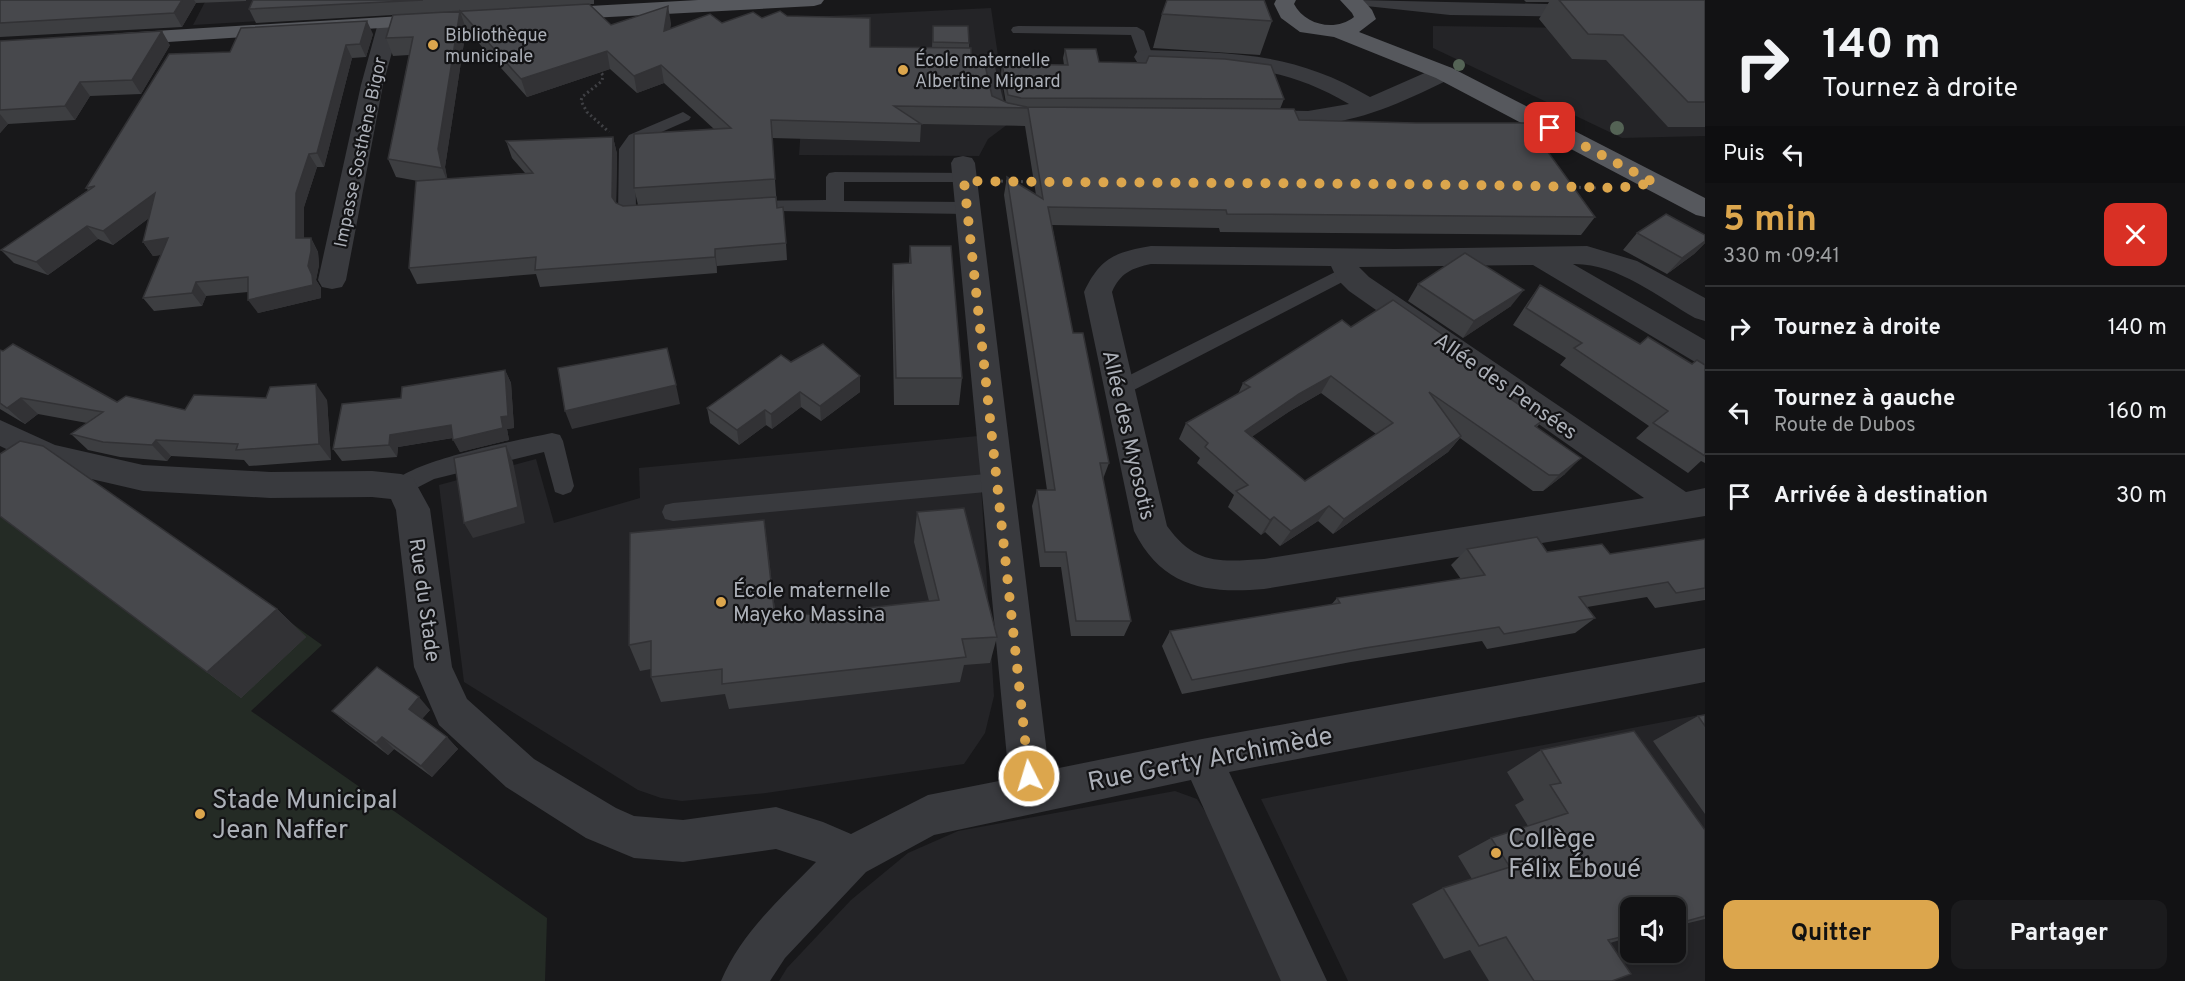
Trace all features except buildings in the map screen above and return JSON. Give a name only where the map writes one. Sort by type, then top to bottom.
[{"type":"main road","points":[[531,15],[814,0]]},
{"type":"main road","points":[[1350,0],[1444,73]]},
{"type":"main road","points":[[1281,9],[1311,27],[1337,31],[1444,73],[1705,209]]},
{"type":"main road","points":[[1337,31],[1360,26],[1365,12]]},
{"type":"main road","points":[[102,40],[452,20]]},
{"type":"street","points":[[1365,12],[1463,10],[1612,12]]},
{"type":"street","name":"Impasse Sosthène Bigor","points":[[332,280],[372,85],[389,23]]},
{"type":"street","points":[[1145,57],[1245,61],[1296,71],[1324,81],[1367,105]]},
{"type":"street","points":[[1233,117],[1302,118],[1339,114],[1367,105],[1444,73]]},
{"type":"street","points":[[964,182],[1030,793]]},
{"type":"street","name":"Allée des Myosotis","points":[[1693,504],[1264,574],[1228,577],[1181,566],[1163,551],[1151,531],[1098,292],[1104,276],[1116,265],[1129,259],[1150,255],[1344,265],[1587,255],[1605,258],[1628,267],[1705,311]]},
{"type":"street","points":[[1538,256],[1705,354]]},
{"type":"street","name":"Allée des Pensées","points":[[1344,265],[1359,284],[1693,504]]},
{"type":"street","points":[[0,432],[48,456],[143,478],[270,485],[372,484],[401,487]]},
{"type":"street","name":"Rue du Stade","points":[[401,487],[413,509],[433,667],[453,712],[520,773],[601,823],[634,837],[683,841],[776,828],[823,843],[851,857]]},
{"type":"street","name":"Rue Gerty Archimède","points":[[744,981],[769,942],[851,857],[928,816],[1202,758],[1705,665]]},
{"type":"street","points":[[1202,758],[1304,981]]},
{"type":"lane","points":[[1018,30],[1137,31],[1145,57]]},
{"type":"lane","points":[[941,58],[975,58],[990,70],[997,109],[1004,114],[1031,116]]},
{"type":"lane","points":[[661,212],[627,214],[627,149],[635,138],[683,117]]},
{"type":"lane","points":[[835,206],[835,177],[964,182]]},
{"type":"lane","points":[[730,208],[777,205],[835,206],[964,182]]},
{"type":"lane","points":[[1119,389],[1344,265]]},
{"type":"lane","points":[[401,487],[428,472],[552,441],[563,486]]},
{"type":"lane","points":[[674,512],[997,482]]},
{"type":"path","points":[[595,67],[603,75],[602,81],[582,97],[582,105],[627,149]]},
{"type":"path","points":[[964,182],[1046,182]]},
{"type":"path","points":[[1559,187],[1617,188],[1655,183]]},
{"type":"shaded area","points":[[206,0],[317,0],[311,18],[193,25]]},
{"type":"shaded area","name":"École maternelle Albertine Mignard","points":[[991,8],[1008,124],[988,139],[979,156],[799,155],[809,17]]},
{"type":"shaded area","points":[[1433,26],[1705,30],[1705,136],[1622,138],[1433,48]]},
{"type":"shaded area","name":"École maternelle Mayeko Massina","points":[[978,436],[994,696],[985,733],[964,764],[766,793],[682,801],[661,798],[638,790],[464,682],[439,485],[536,459],[554,523],[640,498],[639,468]]},
{"type":"shaded area","name":"Stade Municipal Jean Naffer","points":[[59,457],[322,645],[251,711],[547,918],[545,981],[0,981],[0,498]]},
{"type":"shaded area","name":"Collège Félix Éboué","points":[[1705,714],[1705,981],[1348,981],[1261,799]]},
{"type":"shaded area","points":[[1175,791],[1197,799],[1208,816],[1282,981],[779,981],[787,968],[851,900],[908,853],[958,831]]},
{"type":"place","name":"Bibliothèque municipale","points":[[433,45]]},
{"type":"place","name":"École maternelle Albertine Mignard","points":[[903,70]]},
{"type":"place","name":"École maternelle Mayeko Massina","points":[[721,602]]},
{"type":"place","name":"Stade Municipal Jean Naffer","points":[[200,814]]},
{"type":"place","name":"Collège Félix Éboué","points":[[1496,853]]},
{"type":"route","points":[[1029,776],[964,181],[1385,183],[1617,188],[1655,183],[1550,128]]}]
